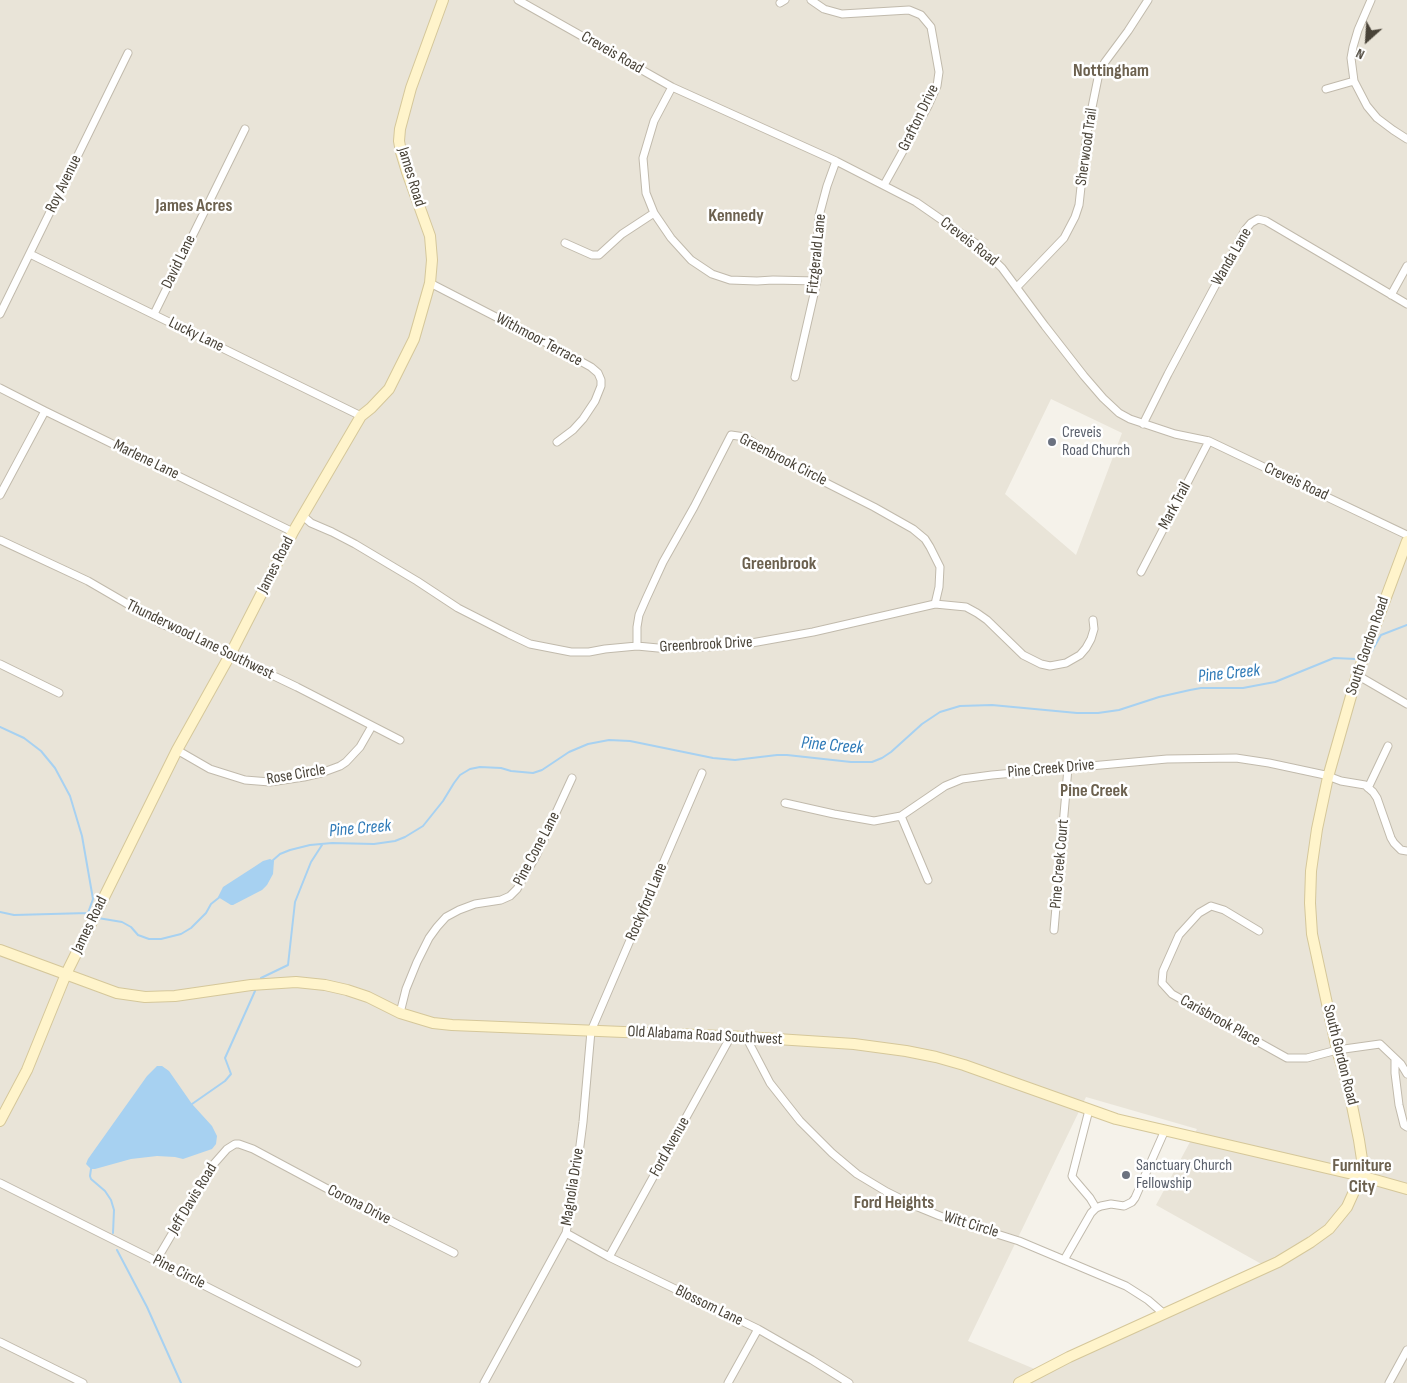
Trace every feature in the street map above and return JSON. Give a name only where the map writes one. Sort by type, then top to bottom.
[{"type":"street","name":"James Road","points":[[0,1121],[27,1070],[66,974],[177,750],[230,655],[302,516],[361,416],[389,389],[414,339],[430,283],[432,260],[430,236],[407,172],[399,141],[400,129],[411,88],[443,0]]},
{"type":"street","name":"Creveis Road","points":[[518,0],[672,87],[836,161],[916,202],[978,244],[1002,268],[1045,326],[1103,398],[1119,413],[1143,424],[1175,434],[1209,441],[1407,535]]},
{"type":"street","name":"Grafton Drive","points":[[811,0],[824,9],[842,14],[909,10],[921,15],[931,27],[939,72],[937,86],[884,186]]},
{"type":"street","name":"Sherwood Trail","points":[[1017,287],[1064,238],[1075,217],[1079,204],[1087,132],[1100,73],[1105,62],[1148,0]]},
{"type":"street","points":[[1371,0],[1353,47],[1351,58],[1354,81],[1367,106],[1377,118],[1407,139]]},
{"type":"street","name":"Roy Avenue","points":[[0,314],[128,54]]},
{"type":"street","points":[[1326,89],[1354,81]]},
{"type":"street","points":[[672,87],[654,121],[643,158],[646,193],[654,213],[671,238],[692,260],[712,274],[730,280],[817,281]]},
{"type":"street","name":"David Lane","points":[[154,314],[245,129]]},
{"type":"street","name":"Fitzgerald Lane","points":[[794,377],[817,281],[816,257],[819,216],[836,161]]},
{"type":"street","points":[[565,243],[592,255],[599,255],[622,234],[654,213]]},
{"type":"street","name":"Wanda Lane","points":[[1143,424],[1236,246],[1245,230],[1258,219],[1266,221],[1407,304]]},
{"type":"street","name":"Lucky Lane","points":[[30,254],[361,416]]},
{"type":"street","points":[[1391,295],[1407,266]]},
{"type":"street","name":"Withmoor Terrace","points":[[430,283],[562,351],[591,367],[598,374],[601,386],[595,401],[573,430],[557,442]]},
{"type":"street","name":"Marlene Lane","points":[[0,388],[293,532]]},
{"type":"street","points":[[0,495],[45,411]]},
{"type":"street","name":"Greenbrook Circle","points":[[637,646],[639,615],[646,599],[663,562],[731,435],[745,438],[779,459],[913,529],[925,539],[940,567],[939,587],[935,604]]},
{"type":"street","name":"Mark Trail","points":[[1141,572],[1209,441]]},
{"type":"street","name":"Greenbrook Drive","points":[[302,516],[311,523],[332,532],[417,581],[458,608],[530,644],[552,649],[589,652],[637,646],[658,648],[746,644],[813,632],[935,604],[966,607],[987,620],[1024,655],[1041,664],[1050,666],[1066,663],[1080,655],[1091,639],[1094,629],[1093,620]]},
{"type":"street","name":"Thunderwood Lane Southwest","points":[[0,540],[88,581],[162,624],[230,655],[400,740]]},
{"type":"street","name":"South Gordon Road","points":[[1019,1383],[1069,1357],[1163,1313],[1278,1262],[1329,1229],[1347,1208],[1362,1176],[1363,1166],[1359,1140],[1348,1086],[1337,1050],[1312,934],[1311,872],[1317,829],[1328,777],[1357,675],[1407,541]]},
{"type":"street","points":[[0,664],[59,693]]},
{"type":"street","points":[[1357,675],[1407,704]]},
{"type":"street","name":"Rose Circle","points":[[177,750],[210,769],[245,780],[270,782],[321,773],[340,766],[360,746],[372,726]]},
{"type":"street","points":[[1388,746],[1368,788],[1379,802],[1390,838],[1401,850],[1407,851]]},
{"type":"street","name":"Pine Creek Drive","points":[[785,803],[874,821],[901,816],[945,786],[962,779],[1167,759],[1236,758],[1269,763],[1360,784],[1368,788]]},
{"type":"street","name":"Pine Creek Court","points":[[1054,930],[1068,768]]},
{"type":"street","name":"Rockyford Lane","points":[[591,1031],[702,773]]},
{"type":"street","name":"Pine Cone Lane","points":[[400,1013],[406,989],[417,962],[437,927],[446,918],[459,910],[475,904],[501,900],[510,896],[518,889],[536,856],[572,778]]},
{"type":"street","points":[[901,816],[928,880]]},
{"type":"street","name":"Carisbrook Place","points":[[1259,931],[1224,910],[1211,906],[1199,913],[1179,935],[1163,971],[1162,983],[1172,994],[1287,1058],[1307,1058],[1337,1050]]},
{"type":"street","name":"Old Alabama Road Southwest","points":[[0,950],[117,993],[144,997],[175,996],[251,985],[296,982],[325,985],[347,990],[368,997],[400,1013],[433,1023],[732,1036],[854,1044],[936,1056],[1116,1119],[1362,1176],[1407,1189]]},
{"type":"street","name":"Magnolia Drive","points":[[484,1383],[566,1233],[574,1192],[586,1099],[591,1031]]},
{"type":"street","name":"Ford Avenue","points":[[609,1257],[732,1036]]},
{"type":"street","name":"Witt Circle","points":[[746,1037],[770,1083],[800,1121],[832,1153],[857,1174],[912,1205],[1019,1241],[1126,1286],[1148,1300],[1163,1313]]},
{"type":"street","points":[[1337,1050],[1380,1044],[1401,1064],[1407,1074]]},
{"type":"street","points":[[1395,1058],[1395,1073],[1400,1105],[1404,1125],[1407,1127]]},
{"type":"street","points":[[1089,1110],[1072,1176],[1096,1208]]},
{"type":"street","points":[[1064,1260],[1091,1213],[1096,1208],[1111,1204],[1124,1206],[1132,1202],[1165,1130]]},
{"type":"street","name":"Jeff Davis Road","points":[[156,1261],[212,1166],[227,1149],[235,1144],[239,1144],[264,1155]]},
{"type":"street","name":"Corona Drive","points":[[264,1155],[336,1194],[454,1252]]},
{"type":"street","name":"Pine Circle","points":[[0,1183],[357,1363]]},
{"type":"street","name":"Blossom Lane","points":[[566,1233],[609,1257],[758,1330],[849,1383]]},
{"type":"street","points":[[728,1383],[758,1330]]},
{"type":"street","points":[[0,1342],[84,1383]]},
{"type":"street","points":[[1389,1383],[1406,1355]]},
{"type":"shaded area","points":[[0,0],[1407,0],[1407,1383],[0,1383]],"holes":[[[1051,399],[1122,433],[1076,555],[1005,494]],[[1086,1097],[1197,1129],[1156,1205],[1265,1266],[1037,1370],[968,1341]]]},
{"type":"water","points":[[270,859],[274,861],[273,874],[262,890],[233,905],[218,897],[223,887],[263,861]]},
{"type":"water","points":[[157,1066],[162,1066],[169,1071],[192,1104],[212,1126],[217,1136],[216,1144],[212,1149],[183,1159],[157,1156],[131,1159],[91,1169],[86,1164],[88,1159],[147,1076]]},
{"type":"waterway","name":"Pine Creek","points":[[1369,656],[1381,635],[1407,625]]},
{"type":"waterway","name":"Pine Creek","points":[[272,861],[280,854],[310,845],[332,843],[374,844],[395,841],[423,826],[443,801],[460,775],[470,769],[480,767],[501,768],[533,773],[542,770],[569,752],[588,744],[609,740],[630,741],[713,758],[735,760],[787,755],[851,762],[872,762],[891,752],[922,724],[940,712],[960,706],[992,705],[1077,713],[1098,713],[1119,710],[1159,697],[1201,688],[1243,688],[1275,682],[1334,658],[1356,659]]},
{"type":"waterway","points":[[0,727],[24,738],[41,751],[55,768],[70,796],[82,836],[93,899],[88,913]]},
{"type":"waterway","points":[[261,978],[288,965],[295,902],[311,862],[322,845]]},
{"type":"waterway","points":[[98,918],[122,922],[131,927],[138,935],[149,939],[161,939],[181,934],[191,928],[206,913],[211,904],[221,896]]},
{"type":"waterway","points":[[0,912],[14,915],[88,913],[92,915]]},
{"type":"waterway","points":[[192,1104],[225,1081],[231,1074],[225,1058],[255,991]]},
{"type":"waterway","points":[[91,1169],[91,1179],[105,1191],[111,1200],[114,1210],[113,1233]]},
{"type":"waterway","points":[[117,1250],[147,1307],[181,1383]]},
{"type":"place","name":"Creveis Road Church","points":[[1052,442]]},
{"type":"place","name":"Sanctuary Church Fellowship","points":[[1126,1175]]},
{"type":"district","name":"Nottingham","points":[[1111,71]]},
{"type":"district","name":"James Acres","points":[[194,206]]},
{"type":"district","name":"Kennedy","points":[[736,216]]},
{"type":"district","name":"Greenbrook","points":[[779,564]]},
{"type":"district","name":"Pine Creek","points":[[1094,791]]},
{"type":"district","name":"Furniture City","points":[[1362,1176]]},
{"type":"district","name":"Ford Heights","points":[[894,1203]]}]
